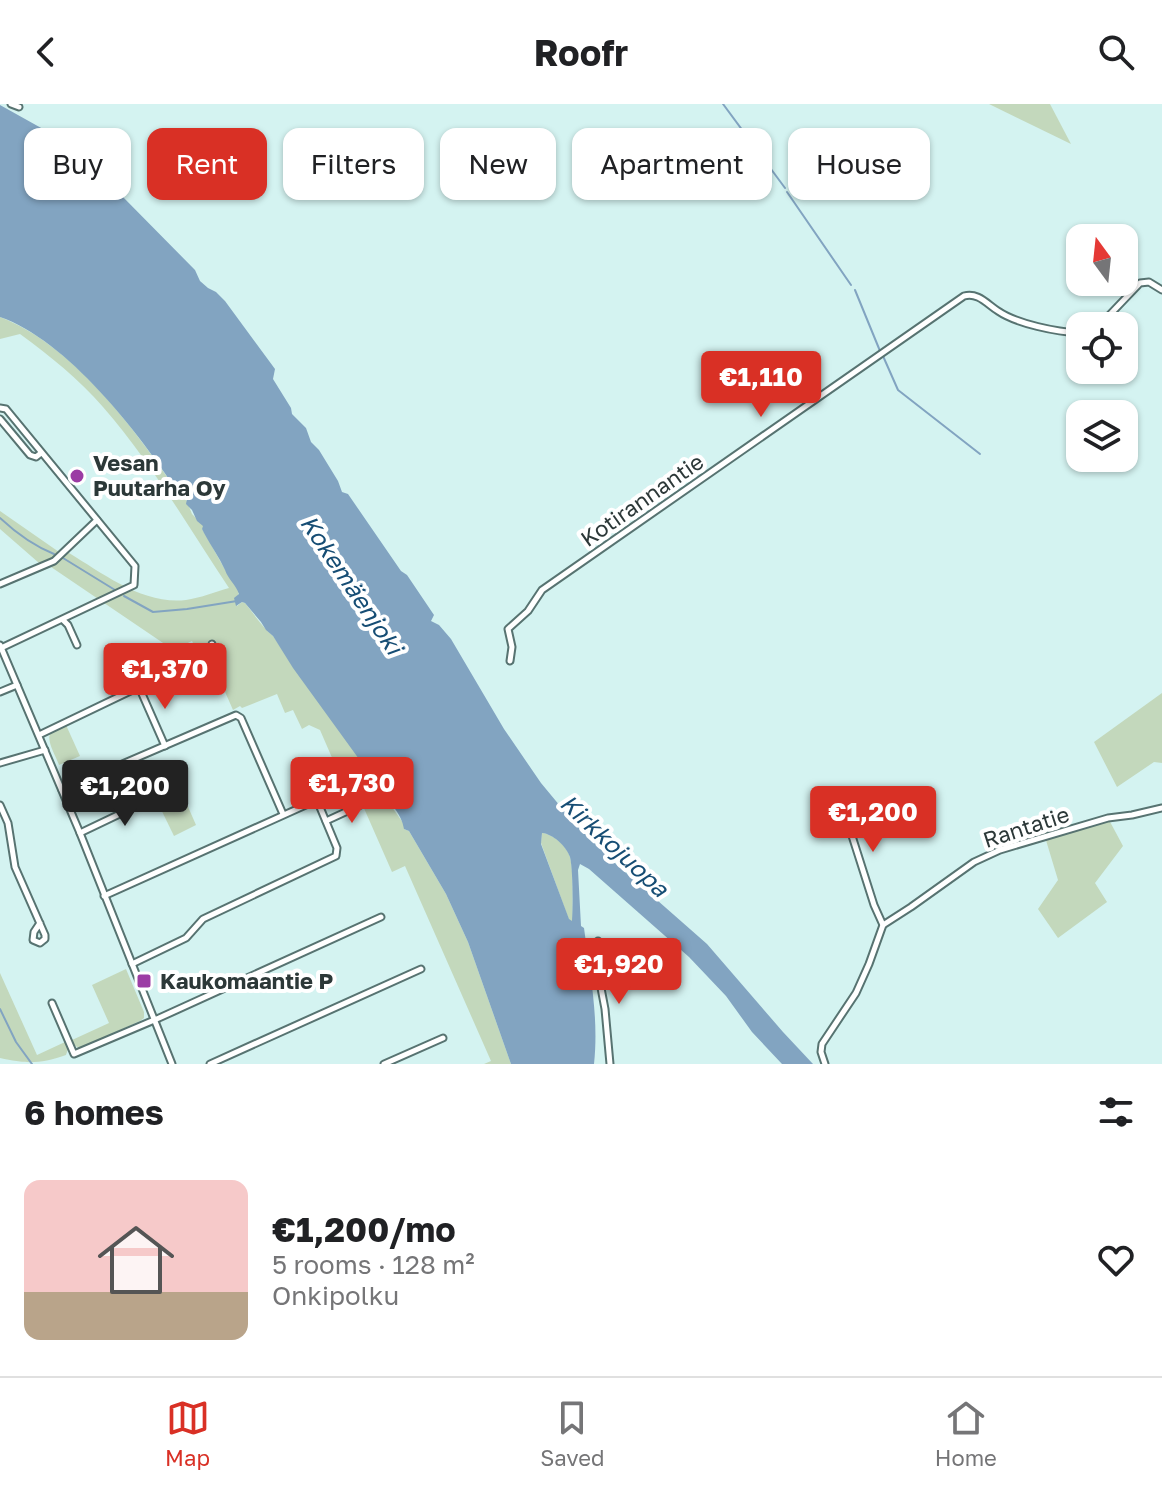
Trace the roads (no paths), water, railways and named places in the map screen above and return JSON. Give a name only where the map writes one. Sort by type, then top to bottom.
[{"type":"street","points":[[11,104],[19,107]]},
{"type":"street","points":[[1112,312],[1140,283],[1149,282],[1162,290]]},
{"type":"street","name":"Kotirannantie","points":[[510,661],[512,647],[508,629],[528,611],[542,590],[964,296],[976,296],[1003,314],[1042,328],[1066,331]]},
{"type":"street","points":[[0,408],[6,409],[135,566],[134,585],[63,620],[0,646],[80,833],[172,1064]]},
{"type":"street","points":[[0,419],[30,455],[36,457],[41,453]]},
{"type":"street","points":[[0,584],[54,561],[97,520]]},
{"type":"street","points":[[63,620],[77,645]]},
{"type":"street","points":[[39,735],[210,656],[214,651],[212,644]]},
{"type":"street","points":[[0,692],[17,685]]},
{"type":"street","points":[[139,687],[165,746]]},
{"type":"street","points":[[62,790],[236,715],[241,718],[283,814]]},
{"type":"street","points":[[0,763],[45,750]]},
{"type":"street","points":[[80,833],[155,796]]},
{"type":"street","points":[[104,896],[317,800],[326,821],[337,848],[336,856],[203,919],[186,938],[132,964]]},
{"type":"street","points":[[326,821],[365,803]]},
{"type":"street","points":[[0,805],[8,823],[15,867],[40,923]]},
{"type":"street","points":[[825,1064],[822,1044],[856,993],[883,925],[846,817],[835,807]]},
{"type":"street","name":"Rantatie","points":[[883,925],[974,862],[1000,850],[1108,818],[1162,808]]},
{"type":"street","points":[[52,1003],[74,1054],[381,917]]},
{"type":"street","points":[[598,941],[593,946],[605,1009],[610,1064]]},
{"type":"street","points":[[210,1064],[421,969]]},
{"type":"street","points":[[384,1064],[443,1038]]},
{"type":"water","name":"Kokemäenjoki","points":[[0,105],[41,128],[24,128],[24,200],[126,200],[195,270],[200,281],[225,301],[275,369],[273,379],[292,414],[306,428],[311,442],[319,450],[342,492],[348,494],[401,571],[407,575],[434,615],[431,621],[451,639],[504,729],[541,783],[575,824],[616,864],[707,944],[813,1064],[782,1064],[689,957],[580,864],[581,926],[584,928],[595,1013],[594,1064],[511,1064],[468,942],[446,894],[409,831],[404,829],[397,812],[375,790],[372,777],[273,636],[245,603],[236,606],[234,598],[238,591],[204,533],[203,526],[186,504],[184,494],[177,491],[143,443],[99,391],[51,346],[0,317]],"holes":[[[542,833],[559,841],[570,857],[572,921],[541,844]]]},
{"type":"waterway","points":[[723,104],[785,188]]},
{"type":"waterway","points":[[787,192],[851,285]]},
{"type":"waterway","points":[[855,290],[880,351]]},
{"type":"waterway","points":[[883,356],[898,390],[980,454]]},
{"type":"waterway","points":[[0,518],[26,539],[54,554]]},
{"type":"waterway","points":[[63,558],[115,590]]},
{"type":"waterway","points":[[124,596],[153,612],[237,601]]},
{"type":"waterway","points":[[0,1009],[16,1042],[32,1064]]},
{"type":"place","name":"Vesan Puutarha Oy","points":[[77,476]]},
{"type":"place","name":"Kaukomaantie P","points":[[144,981]]},
{"type":"water label","name":"Kirkkojuopa","points":[[614,846]]}]
